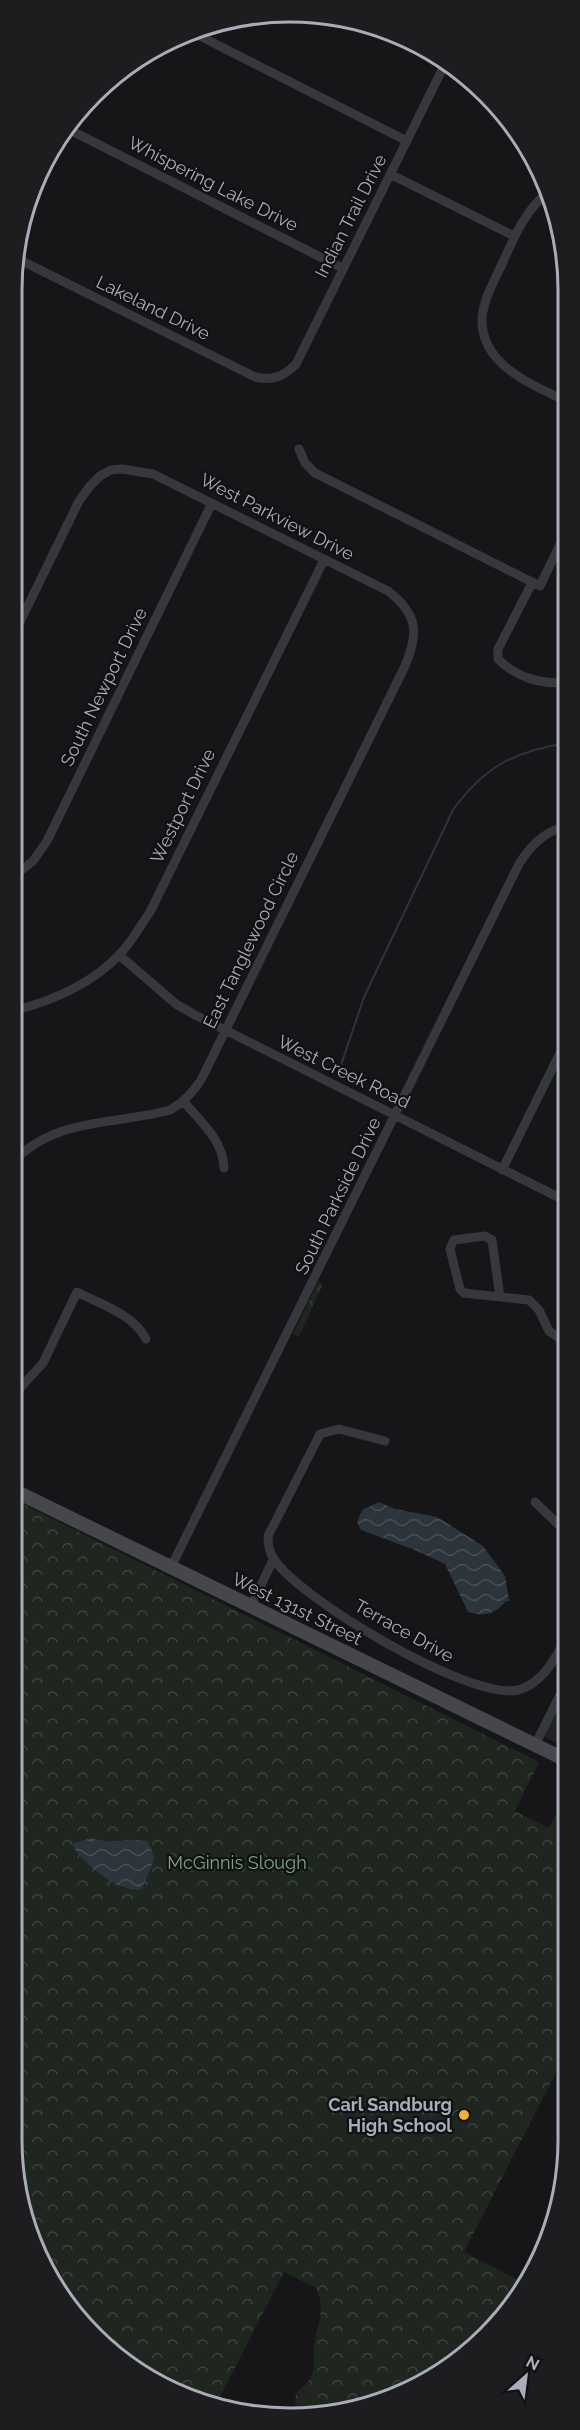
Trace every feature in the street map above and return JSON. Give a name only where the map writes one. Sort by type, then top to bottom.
[{"type":"street","points":[[203,37],[407,141]]},
{"type":"street","name":"Indian Trail Drive","points":[[279,377],[296,364],[442,70]]},
{"type":"street","name":"Whispering Lake Drive","points":[[74,132],[342,268]]},
{"type":"street","points":[[390,174],[514,236]]},
{"type":"street","points":[[541,198],[534,204],[514,236],[489,291],[482,318],[486,343],[501,364],[522,380],[558,397]]},
{"type":"street","name":"Lakeland Drive","points":[[24,262],[255,377],[268,380],[279,377]]},
{"type":"street","points":[[299,448],[305,463],[315,473],[536,585]]},
{"type":"street","name":"West Parkview Drive","points":[[22,618],[79,501],[100,476],[111,470],[122,469],[153,474],[388,591],[400,600],[414,620]]},
{"type":"street","name":"South Newport Drive","points":[[22,870],[33,861],[47,841],[212,503]]},
{"type":"street","points":[[558,546],[497,655],[505,666],[529,678],[545,683],[558,682]]},
{"type":"street","name":"Westport Drive","points":[[22,1009],[66,993],[102,970],[119,955],[150,912],[324,560]]},
{"type":"street","name":"East Tanglewood Circle","points":[[184,1102],[201,1080],[405,666],[412,651],[414,620]]},
{"type":"street","name":"South Parkside Drive","points":[[171,1567],[519,864],[536,841],[558,829]]},
{"type":"street","name":"West Creek Road","points":[[119,955],[176,1004],[224,1031],[558,1197]]},
{"type":"street","points":[[502,1170],[558,1057]]},
{"type":"street","points":[[22,1154],[51,1134],[72,1127],[154,1114],[170,1110],[184,1102],[215,1138],[224,1155],[224,1168]]},
{"type":"street","points":[[500,1297],[492,1240],[485,1236],[454,1240],[450,1250],[460,1289],[469,1295],[500,1297],[521,1298],[534,1304],[549,1331],[558,1337]]},
{"type":"street","points":[[22,1386],[43,1362],[77,1292],[132,1320],[141,1328],[146,1339]]},
{"type":"street","points":[[251,1606],[274,1558],[268,1544],[268,1536],[320,1434],[339,1429],[384,1441]]},
{"type":"street","name":"West 131st Street","points":[[22,1494],[558,1756]]},
{"type":"street","points":[[535,1502],[558,1524]]},
{"type":"street","name":"Terrace Drive","points":[[274,1558],[308,1591],[347,1619],[427,1664],[492,1690],[519,1690],[530,1684],[550,1665],[558,1652]]},
{"type":"street","points":[[535,1745],[558,1699]]},
{"type":"shaded area","points":[[558,1707],[558,1744],[543,1736]]},
{"type":"green space","points":[[318,1282],[323,1284],[299,1337],[293,1334]]},
{"type":"green space","name":"McGinnis Slough","points":[[22,1504],[539,1762],[515,1811],[549,1828],[558,1811],[558,2069],[464,2252],[518,2280],[502,2303],[479,2329],[453,2352],[424,2372],[392,2387],[359,2398],[297,2408],[296,2394],[309,2380],[313,2371],[314,2346],[321,2302],[315,2287],[284,2272],[220,2398],[188,2387],[156,2372],[127,2352],[101,2329],[78,2303],[58,2274],[37,2226],[25,2175],[22,2140]]},
{"type":"water","points":[[379,1502],[395,1509],[437,1517],[483,1546],[505,1576],[509,1601],[489,1613],[468,1612],[445,1564],[361,1530],[357,1522],[362,1510]]},
{"type":"water","points":[[91,1838],[105,1841],[147,1841],[155,1857],[142,1889],[123,1887],[112,1882],[84,1860],[72,1844]]},
{"type":"waterway","points":[[340,1068],[364,997],[453,810],[488,772],[530,751],[558,745]]},
{"type":"place","name":"Carl Sandburg High School","points":[[464,2115]]}]
